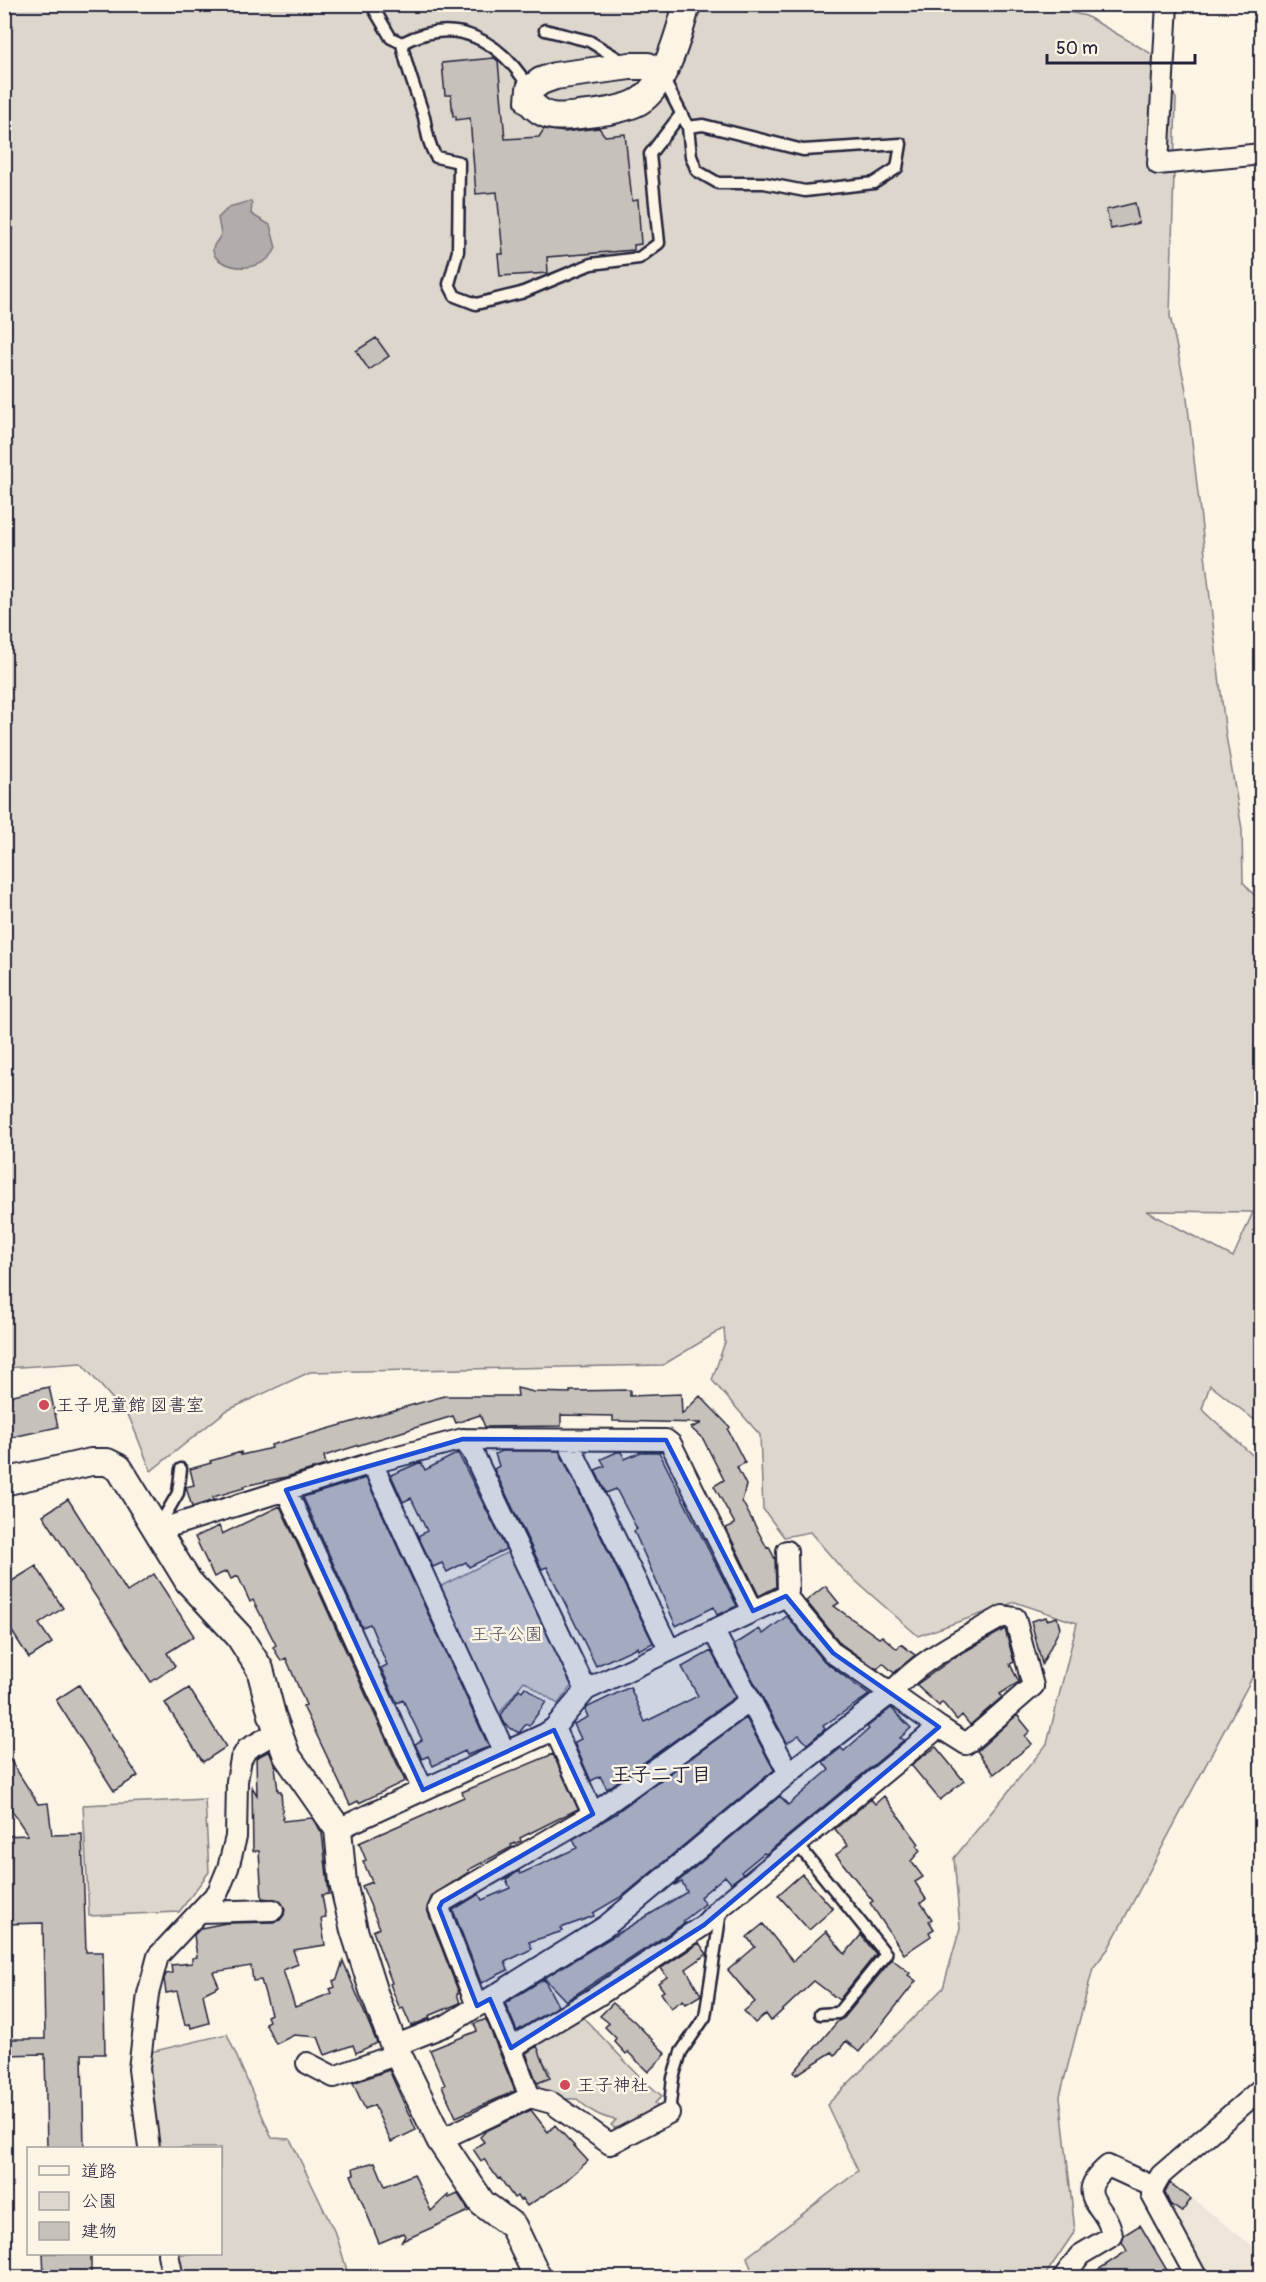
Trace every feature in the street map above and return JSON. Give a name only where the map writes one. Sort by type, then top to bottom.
[{"type":"street","points":[[662,75],[648,66],[630,66],[555,76],[541,81],[530,89],[529,101],[537,111],[552,117],[610,111],[636,104],[651,91],[662,75],[687,4]]},
{"type":"street","points":[[1167,4],[1158,164],[1262,154]]},
{"type":"street","points":[[463,1439],[472,1451],[586,1690]]},
{"type":"street","points":[[162,1528],[372,1462],[463,1439],[666,1440],[671,1444],[753,1611]]},
{"type":"street","points":[[567,1440],[669,1649]]},
{"type":"street","points":[[4,1482],[92,1462],[107,1462],[119,1468],[162,1528],[188,1581],[239,1636],[260,1669],[277,1731],[287,1756],[339,1829],[344,1883],[354,1930],[395,2050],[440,2140],[482,2203],[513,2226],[538,2277]]},
{"type":"street","points":[[372,1462],[506,1753]]},
{"type":"street","points":[[286,1490],[423,1790]]},
{"type":"street","points":[[339,1829],[506,1753],[554,1728],[586,1690],[669,1649],[786,1596],[788,1591],[787,1551]]},
{"type":"street","points":[[307,2064],[334,2077],[395,2050],[447,2025],[606,1926],[789,1773],[891,1693],[908,1674],[933,1655],[1003,1616],[1015,1618],[1033,1686],[966,1744],[939,1727],[891,1693],[833,1653],[786,1596]]},
{"type":"street","points":[[713,1630],[789,1773]]},
{"type":"street","points":[[530,2097],[511,2048],[484,2002],[439,1908],[442,1902],[593,1814],[750,1701]]},
{"type":"street","points":[[511,2048],[596,1997],[704,1925],[721,1907],[939,1727]]},
{"type":"street","points":[[554,1728],[593,1814]]},
{"type":"street","points":[[148,2147],[139,2069],[147,1994],[158,1956],[218,1892],[228,1868],[236,1837],[237,1781],[241,1759],[247,1749],[277,1731]]},
{"type":"street","points":[[201,1912],[254,1918],[273,1910]]},
{"type":"street","points":[[1197,2277],[1152,2195],[1154,2187],[1161,2175],[1262,2088]]},
{"type":"street","points":[[440,2140],[530,2097],[552,2103],[610,2144],[669,2113]]},
{"type":"street","points":[[1063,2277],[1080,2255],[1112,2236],[1111,2227],[1091,2196],[1091,2187],[1096,2176],[1108,2166],[1154,2187]]},
{"type":"street","points":[[168,2255],[173,2277]]},
{"type":"lane","points":[[371,4],[391,39],[402,43],[421,33],[459,30],[483,40],[512,63],[530,89]]},
{"type":"lane","points":[[545,30],[589,40],[630,66]]},
{"type":"lane","points":[[402,43],[404,57],[424,116],[429,146],[436,157],[459,162],[458,251],[449,284],[455,296],[476,304],[521,293],[591,264],[639,258],[659,243],[650,154],[681,114]]},
{"type":"lane","points":[[662,75],[688,127],[691,156],[698,171],[718,183],[764,183],[805,191],[874,183],[897,168],[901,144],[803,150],[703,125],[688,127]]},
{"type":"lane","points":[[162,1528],[163,1519],[178,1493],[181,1469]]},
{"type":"lane","points":[[798,1845],[886,1954],[838,2013],[820,2014]]},
{"type":"lane","points":[[669,2113],[673,2078],[681,2052],[705,2017],[721,1907]]},
{"type":"highlighted area","points":[[463,1439],[666,1440],[753,1611],[786,1596],[833,1653],[939,1727],[704,1925],[511,2048],[490,1999],[477,2006],[439,1908],[442,1902],[593,1814],[554,1730],[423,1790],[286,1490]]},
{"type":"shaded area","points":[[250,201],[252,203],[251,214],[270,225],[276,248],[272,255],[259,264],[236,267],[217,259],[213,253],[221,234],[218,218],[229,207]]},
{"type":"shaded area","points":[[1168,2179],[1261,2253],[1261,2277],[1207,2277],[1196,2264],[1158,2194]]},
{"type":"green space","points":[[1036,4],[1086,16],[1157,57],[1176,99],[1170,316],[1186,390],[1226,736],[1242,829],[1243,882],[1261,903],[1261,1425],[1210,1385],[1202,1409],[1261,1463],[1261,1661],[1108,1949],[1093,1968],[1060,2096],[1075,2231],[1044,2277],[754,2277],[747,2257],[858,2171],[827,2105],[943,1988],[960,1928],[954,1858],[1047,1744],[1077,1623],[1015,1602],[918,1636],[842,1569],[810,1532],[784,1537],[763,1509],[760,1435],[712,1380],[725,1342],[724,1328],[663,1365],[310,1372],[226,1411],[151,1471],[130,1419],[81,1363],[5,1368],[5,5]],"holes":[[[1146,1211],[1253,1212],[1233,1257]]]},
{"type":"green space","name":"王子公園","points":[[512,1550],[575,1681],[558,1704],[524,1681],[499,1714],[441,1586]]},
{"type":"green space","points":[[205,1799],[209,1872],[179,1912],[89,1916],[83,1805]]},
{"type":"green space","points":[[582,2016],[642,2079],[662,2096],[655,2103],[662,2110],[621,2133],[611,2125],[616,2120],[604,2117],[577,2099],[553,2098],[544,2093],[538,2082],[550,2072],[535,2048],[536,2035]]},
{"type":"green space","points":[[227,2034],[272,2138],[290,2139],[337,2237],[349,2277],[180,2277],[174,2255],[222,2255],[222,2147],[157,2147],[146,2053]]},
{"type":"building","points":[[494,58],[498,61],[505,139],[539,137],[544,129],[564,132],[599,128],[605,136],[625,134],[632,201],[638,200],[641,244],[634,245],[634,250],[547,257],[548,273],[500,276],[498,254],[503,254],[497,192],[476,194],[470,118],[456,120],[456,116],[453,116],[451,95],[445,95],[442,63]]},
{"type":"building","points":[[1135,203],[1139,223],[1111,229],[1106,210]]},
{"type":"building","points":[[376,338],[389,356],[369,370],[356,351]]},
{"type":"building","points":[[49,1387],[58,1427],[4,1439],[4,1397]]},
{"type":"building","points":[[517,1388],[534,1392],[570,1393],[570,1391],[630,1390],[630,1396],[681,1394],[682,1414],[700,1396],[730,1427],[728,1430],[745,1463],[737,1467],[746,1485],[742,1501],[775,1559],[776,1587],[759,1596],[726,1528],[735,1524],[714,1486],[724,1480],[703,1439],[691,1428],[702,1423],[613,1421],[613,1416],[561,1415],[561,1426],[485,1427],[480,1415],[456,1423],[453,1416],[324,1456],[326,1465],[244,1486],[244,1488],[213,1497],[214,1500],[192,1507],[186,1487],[194,1485],[190,1469],[211,1463],[210,1461],[241,1452],[241,1455],[272,1448],[271,1445],[444,1396],[518,1396]]},
{"type":"building","points":[[502,1451],[559,1451],[653,1643],[638,1650],[637,1647],[596,1666],[547,1567],[542,1569],[494,1469],[499,1466],[495,1454]]},
{"type":"building","points":[[621,1452],[625,1459],[641,1452],[659,1452],[737,1606],[717,1615],[714,1607],[676,1626],[634,1531],[637,1529],[616,1489],[606,1493],[595,1470],[605,1466],[601,1459]]},
{"type":"building","points":[[458,1453],[506,1549],[469,1567],[466,1562],[447,1572],[442,1563],[433,1567],[418,1536],[427,1531],[411,1498],[403,1502],[391,1475],[421,1462],[425,1470]]},
{"type":"building","points":[[366,1478],[489,1747],[467,1755],[465,1751],[433,1766],[428,1756],[422,1759],[415,1744],[422,1740],[403,1700],[397,1703],[381,1668],[387,1665],[370,1624],[362,1627],[303,1497]]},
{"type":"building","points":[[68,1499],[127,1592],[154,1574],[194,1636],[167,1653],[175,1666],[151,1682],[43,1515]]},
{"type":"building","points":[[280,1506],[405,1781],[359,1803],[358,1801],[350,1805],[303,1706],[306,1705],[286,1658],[281,1661],[273,1647],[276,1645],[253,1600],[250,1602],[238,1576],[231,1579],[227,1571],[214,1577],[195,1537],[219,1526],[222,1534]]},
{"type":"building","points":[[36,1566],[63,1608],[39,1624],[52,1643],[29,1658],[4,1619],[4,1586]]},
{"type":"building","points":[[825,1586],[839,1603],[834,1606],[879,1638],[882,1636],[897,1649],[901,1644],[915,1655],[894,1673],[883,1663],[877,1669],[841,1644],[806,1601]]},
{"type":"building","points":[[787,1616],[824,1661],[869,1695],[823,1726],[825,1729],[807,1744],[799,1735],[787,1743],[734,1645],[759,1629],[763,1634]]},
{"type":"building","points":[[1046,1617],[1047,1620],[1057,1617],[1060,1628],[1042,1664],[1031,1621]]},
{"type":"building","points":[[1005,1629],[1014,1662],[1010,1664],[1019,1682],[1000,1694],[1002,1697],[970,1725],[962,1715],[957,1720],[942,1702],[939,1706],[916,1685],[955,1657]]},
{"type":"building","points":[[711,1651],[735,1697],[607,1789],[600,1776],[591,1781],[575,1745],[575,1742],[581,1739],[574,1724],[588,1717],[586,1708],[630,1687],[645,1722],[698,1696],[682,1667]]},
{"type":"building","points":[[79,1685],[138,1776],[114,1791],[56,1700]]},
{"type":"building","points":[[525,1687],[546,1702],[529,1726],[526,1724],[519,1733],[505,1725],[501,1715],[519,1689],[522,1691]]},
{"type":"building","points":[[189,1688],[226,1747],[203,1762],[165,1703]]},
{"type":"building","points":[[891,1708],[911,1728],[900,1738],[904,1740],[741,1872],[743,1874],[731,1883],[725,1876],[700,1897],[705,1904],[683,1921],[685,1923],[566,2001],[544,1978],[687,1892],[682,1882],[674,1885],[780,1796],[788,1805],[829,1770],[823,1762],[841,1748],[844,1751],[869,1729],[867,1727]]},
{"type":"building","points":[[1017,1715],[1030,1731],[1025,1736],[1032,1744],[994,1774],[977,1751]]},
{"type":"building","points":[[746,1718],[774,1770],[624,1895],[593,1913],[594,1916],[561,1928],[563,1931],[529,1942],[532,1949],[505,1962],[508,1970],[481,1983],[453,1910],[479,1894],[482,1900],[510,1888],[506,1879],[519,1871],[520,1874],[577,1848],[573,1839],[617,1813]]},
{"type":"building","points":[[936,1747],[964,1781],[940,1800],[911,1765]]},
{"type":"building","points":[[4,1750],[38,1804],[48,1803],[52,1835],[82,1834],[86,1952],[103,1952],[105,2054],[82,2054],[84,2147],[47,2147],[45,2054],[4,2055],[4,2039],[45,2039],[43,1923],[4,1924],[4,1836],[28,1835],[4,1799]]},
{"type":"building","points":[[269,1751],[275,1766],[278,1791],[281,1791],[283,1821],[312,1818],[322,1833],[329,1894],[322,1895],[326,1918],[321,1919],[325,1945],[293,1950],[298,1964],[283,1970],[295,2007],[332,1993],[330,1989],[335,1987],[333,1981],[337,1979],[343,1961],[377,2043],[356,2053],[353,2045],[325,2055],[318,2037],[294,2035],[276,2044],[265,2023],[269,2021],[267,2016],[271,2014],[261,1980],[253,1981],[251,1966],[213,1972],[219,1986],[203,1994],[209,2023],[191,2028],[190,2024],[185,2025],[177,1991],[166,1993],[164,1979],[166,1974],[172,1973],[171,1965],[192,1963],[192,1958],[197,1957],[194,1935],[201,1928],[226,1923],[273,1922],[280,1920],[284,1915],[285,1909],[279,1900],[262,1898],[259,1851],[253,1851],[252,1787],[257,1795],[256,1758]]},
{"type":"building","points":[[553,1754],[578,1809],[520,1838],[521,1841],[511,1845],[512,1847],[468,1870],[469,1872],[432,1896],[427,1907],[428,1912],[459,1993],[457,1994],[460,2003],[411,2026],[403,2008],[400,2009],[390,1984],[392,1983],[373,1931],[380,1928],[362,1886],[372,1882],[363,1861],[366,1860],[359,1843],[464,1797],[462,1792]]},
{"type":"building","points":[[884,1796],[919,1844],[917,1846],[920,1851],[911,1861],[923,1877],[915,1882],[926,1899],[921,1903],[932,1919],[929,1921],[934,1929],[929,1932],[931,1936],[904,1954],[870,1903],[873,1901],[836,1855],[848,1845],[835,1829],[871,1799],[875,1804]]},
{"type":"building","points":[[802,1874],[833,1909],[809,1930],[778,1895]]},
{"type":"building","points":[[763,1924],[793,1961],[826,1931],[845,1954],[861,1935],[876,1954],[839,2000],[814,1981],[771,2021],[766,2014],[755,2023],[744,2011],[755,2002],[728,1970],[755,1947],[747,1937]]},
{"type":"building","points":[[699,1943],[707,1954],[686,1969],[701,1995],[686,2004],[683,2000],[671,2008],[661,1993],[664,1991],[658,1983],[667,1977],[661,1968]]},
{"type":"building","points":[[892,1959],[910,1973],[908,1975],[916,1981],[874,2034],[859,2052],[846,2041],[835,2055],[832,2052],[796,2075],[794,2072],[838,2021],[844,2018]]},
{"type":"building","points":[[544,1979],[558,2006],[517,2031],[505,2003]]},
{"type":"building","points":[[613,2003],[666,2054],[648,2072],[628,2052],[626,2054],[614,2041],[616,2038],[605,2027],[609,2023],[600,2016]]},
{"type":"building","points":[[486,2019],[515,2091],[456,2117],[442,2086],[445,2085],[430,2050],[477,2031],[474,2024]]},
{"type":"building","points":[[537,2046],[550,2078],[537,2083],[526,2053]]},
{"type":"building","points":[[389,2070],[416,2130],[391,2142],[374,2105],[365,2109],[353,2083]]},
{"type":"building","points":[[531,2110],[548,2132],[555,2125],[588,2161],[562,2184],[527,2206],[522,2199],[520,2201],[517,2196],[514,2198],[500,2178],[498,2179],[484,2159],[481,2161],[473,2149],[484,2142],[480,2137],[486,2131]]},
{"type":"building","points":[[375,2162],[385,2186],[414,2174],[431,2211],[448,2195],[449,2198],[458,2194],[469,2211],[402,2241],[405,2236],[403,2233],[379,2243],[351,2175],[354,2174],[353,2168]]},
{"type":"building","points":[[1170,2183],[1191,2199],[1182,2212],[1170,2204],[1165,2193]]},
{"type":"building","points":[[1140,2225],[1171,2277],[1087,2277],[1127,2251],[1122,2242],[1124,2235]]},
{"type":"building","points":[[43,2255],[91,2255],[91,2277],[44,2277]]},
{"type":"place","name":"王子児童館 図書室","points":[[44,1405]]},
{"type":"place","name":"王子神社","points":[[565,2085]]},
{"type":"district","name":"王子二丁目","points":[[661,1774]]}]
